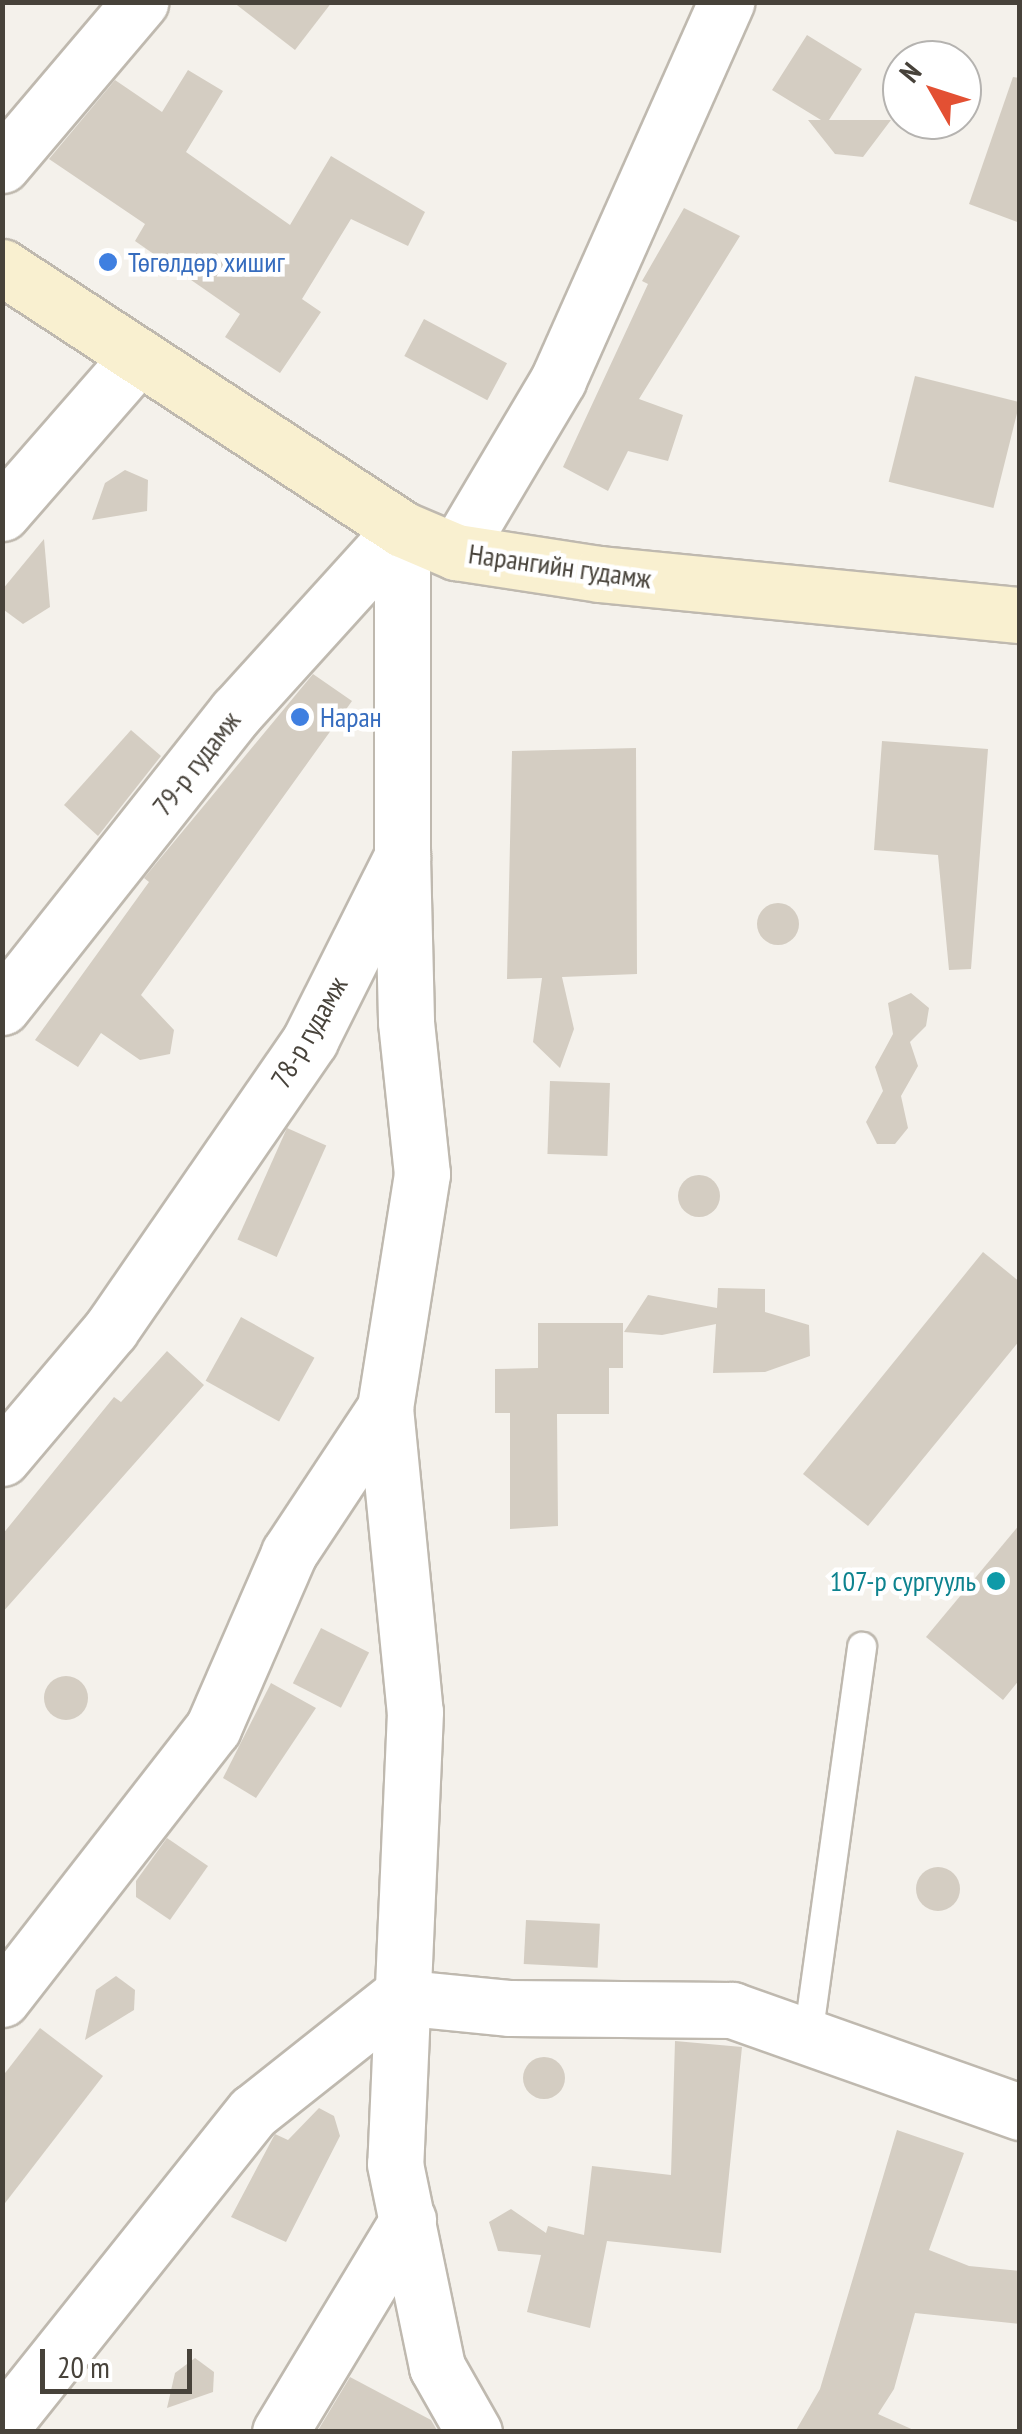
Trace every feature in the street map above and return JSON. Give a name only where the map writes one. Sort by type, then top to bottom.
[{"type":"main road","name":"Нарангийн гудамж","points":[[2,267],[402,529],[456,552],[600,574],[1020,614]]},
{"type":"street","points":[[2,164],[140,2]]},
{"type":"street","points":[[456,552],[558,380],[726,2]]},
{"type":"street","points":[[2,513],[138,357]]},
{"type":"street","name":"78-р гудамж","points":[[2,1458],[110,1329],[310,1040],[402,856],[402,529]]},
{"type":"street","name":"79-р гудамж","points":[[2,1007],[236,712],[402,529]]},
{"type":"street","points":[[402,856],[406,1022],[422,1174],[385,1408],[415,1712],[398,1997],[395,2164],[437,2368],[474,2432]]},
{"type":"street","points":[[2,1998],[214,1728],[289,1554],[385,1408]]},
{"type":"street","points":[[2,2426],[252,2112],[398,1997],[510,2008],[732,2010],[1020,2112]]},
{"type":"street","points":[[280,2432],[408,2220]]},
{"type":"lane","points":[[808,2037],[862,1648]]},
{"type":"building","points":[[233,2],[332,2],[295,50]]},
{"type":"building","points":[[807,35],[862,69],[829,120],[882,120],[882,132],[863,157],[835,154],[808,120],[821,120],[772,90]]},
{"type":"building","points":[[188,70],[223,91],[186,152],[290,225],[331,156],[425,212],[408,246],[351,219],[302,299],[321,312],[280,373],[225,337],[240,314],[135,241],[145,224],[49,159],[115,80],[162,112]]},
{"type":"building","points":[[1013,77],[1020,78],[1020,223],[969,204]]},
{"type":"building","points":[[684,208],[740,236],[639,399],[683,415],[668,461],[628,451],[608,491],[563,467],[648,284],[642,281]]},
{"type":"building","points":[[424,319],[507,363],[487,400],[404,356]]},
{"type":"building","points":[[915,376],[1020,402],[993,508],[889,482]]},
{"type":"building","points":[[125,470],[148,480],[147,511],[92,520],[105,483]]},
{"type":"building","points":[[44,539],[50,607],[23,624],[4,610],[2,590]]},
{"type":"building","points":[[313,674],[352,701],[141,995],[174,1030],[170,1054],[140,1060],[101,1033],[78,1067],[35,1040],[149,882],[144,878]]},
{"type":"building","points":[[131,730],[161,756],[98,836],[64,805]]},
{"type":"building","points":[[882,741],[988,749],[971,969],[949,970],[938,855],[874,850]]},
{"type":"building","points":[[636,748],[637,974],[562,977],[574,1029],[560,1068],[533,1042],[542,978],[507,979],[512,751]]},
{"type":"building","points":[[778,903],[793,909],[799,924],[793,939],[778,945],[763,939],[757,924],[763,909]]},
{"type":"building","points":[[911,993],[929,1008],[926,1026],[910,1042],[918,1066],[901,1096],[908,1128],[895,1144],[877,1144],[866,1122],[883,1091],[875,1067],[893,1034],[888,1003]]},
{"type":"building","points":[[550,1081],[610,1083],[607,1156],[547,1154]]},
{"type":"building","points":[[287,1128],[326,1145],[277,1257],[237,1239]]},
{"type":"building","points":[[699,1175],[714,1181],[720,1196],[714,1211],[699,1217],[684,1211],[678,1196],[684,1181]]},
{"type":"building","points":[[983,1252],[1020,1282],[1020,1340],[868,1526],[803,1474]]},
{"type":"building","points":[[718,1288],[765,1289],[765,1312],[809,1325],[810,1356],[765,1372],[713,1373],[716,1324],[662,1335],[624,1332],[648,1295],[717,1308]]},
{"type":"building","points":[[241,1317],[314,1358],[279,1422],[206,1381]]},
{"type":"building","points":[[538,1323],[623,1323],[623,1368],[609,1368],[609,1414],[557,1414],[558,1526],[510,1529],[510,1413],[495,1413],[495,1369],[538,1368]]},
{"type":"building","points":[[167,1351],[204,1385],[2,1613],[2,1535],[114,1397],[121,1402]]},
{"type":"building","name":"107-р сургууль","points":[[1020,1524],[1020,1679],[1003,1700],[926,1637]]},
{"type":"building","points":[[321,1628],[369,1653],[341,1708],[293,1683]]},
{"type":"building","points":[[66,1676],[81,1683],[88,1698],[81,1713],[66,1720],[51,1713],[44,1698],[51,1683]]},
{"type":"building","points":[[271,1683],[316,1708],[256,1798],[223,1778]]},
{"type":"building","points":[[167,1838],[208,1866],[170,1920],[136,1897],[136,1881]]},
{"type":"building","points":[[938,1867],[953,1874],[960,1889],[953,1904],[938,1911],[923,1904],[916,1889],[923,1874]]},
{"type":"building","points":[[526,1920],[600,1924],[598,1968],[524,1964]]},
{"type":"building","points":[[116,1976],[135,1990],[134,2010],[85,2040],[96,1990]]},
{"type":"building","points":[[40,2028],[103,2076],[2,2207],[2,2077]]},
{"type":"building","points":[[675,2041],[742,2047],[721,2253],[607,2241],[590,2328],[527,2312],[541,2255],[498,2251],[489,2222],[511,2209],[546,2233],[548,2226],[584,2235],[592,2166],[671,2175]]},
{"type":"building","points":[[544,2057],[559,2063],[565,2078],[559,2093],[544,2099],[529,2093],[523,2078],[529,2063]]},
{"type":"building","points":[[319,2108],[334,2116],[340,2136],[286,2242],[231,2217],[275,2134],[288,2140]]},
{"type":"building","points":[[897,2130],[964,2153],[929,2250],[969,2266],[1020,2271],[1020,2324],[915,2313],[894,2389],[878,2414],[918,2432],[795,2432],[820,2389]]},
{"type":"building","points":[[195,2358],[214,2372],[213,2392],[167,2408],[175,2373]]},
{"type":"building","points":[[350,2377],[431,2420],[438,2432],[317,2432]]},
{"type":"place","name":"Төгөлдөр хишиг","points":[[108,262]]},
{"type":"place","name":"Наран","points":[[300,717]]},
{"type":"place","name":"107-р сургууль","points":[[996,1581]]}]
